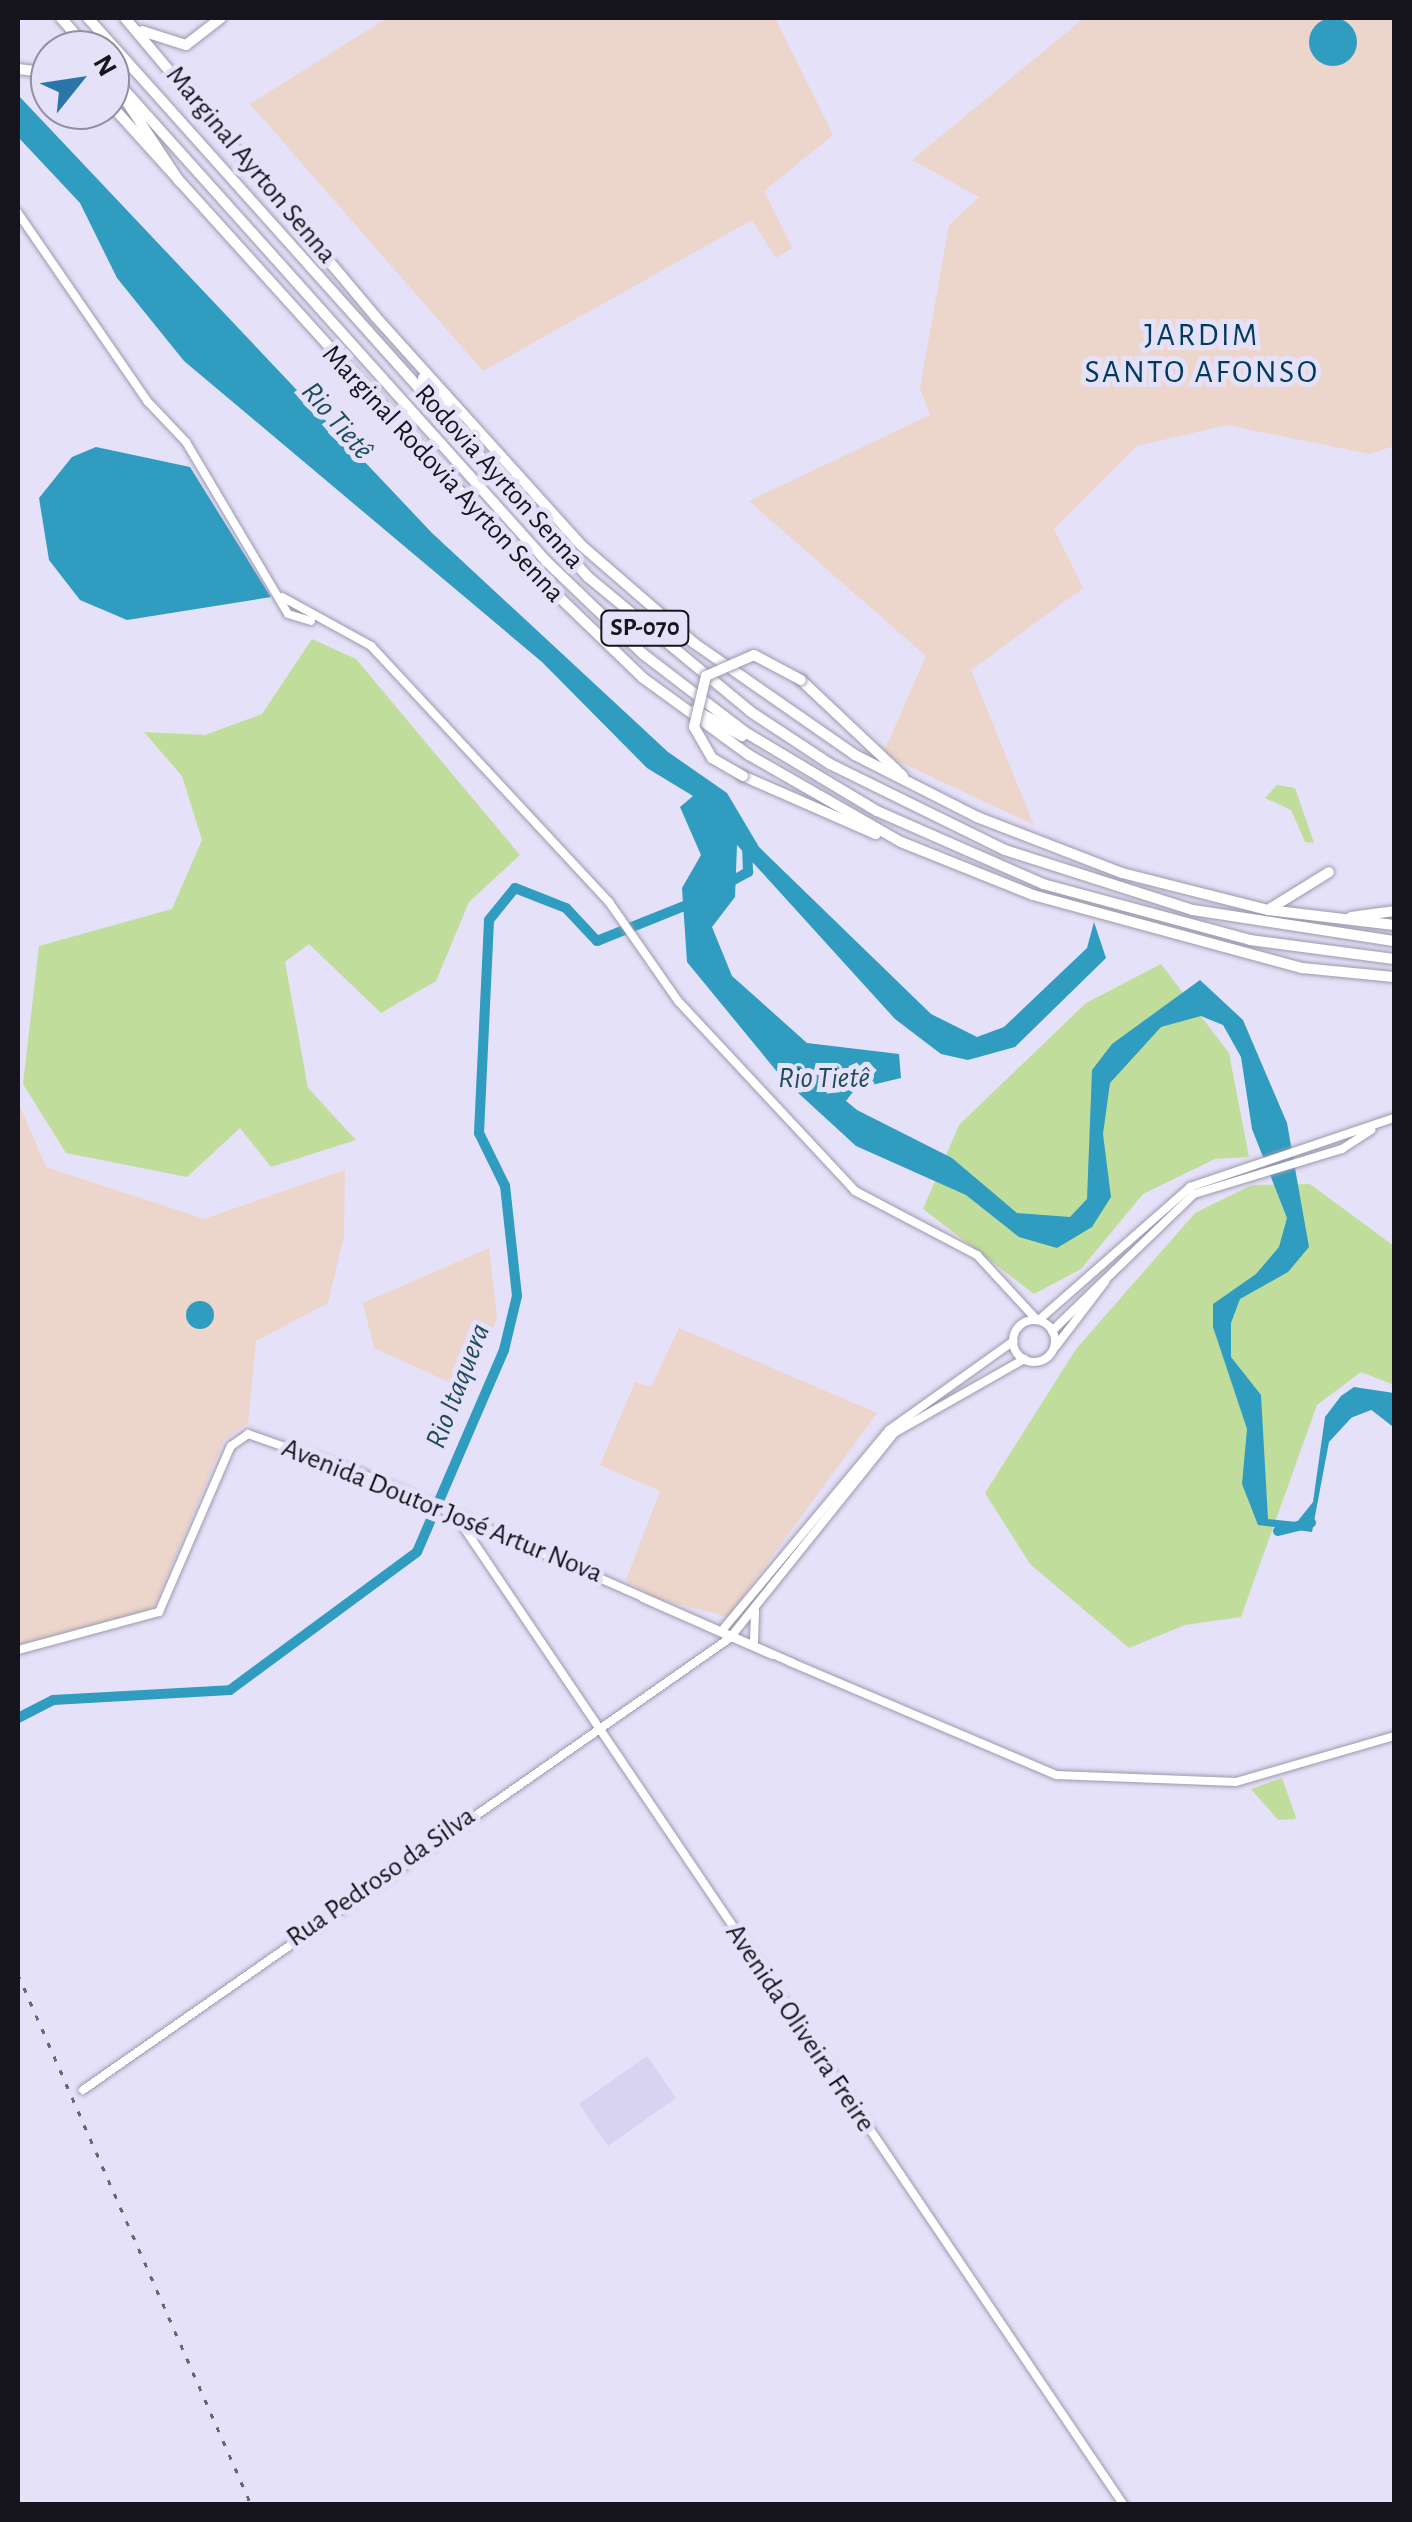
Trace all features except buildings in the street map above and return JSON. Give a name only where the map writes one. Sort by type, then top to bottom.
[{"type":"highway","name":"Rodovia Ayrton Senna","points":[[88,18],[505,484],[672,652],[814,754],[913,808],[1005,850],[1193,910],[1394,941]]},
{"type":"highway","points":[[126,18],[176,46],[205,36],[220,18]]},
{"type":"highway","name":"Marginal Ayrton Senna","points":[[126,18],[374,315]]},
{"type":"highway","name":"Rodovia Ayrton Senna","points":[[130,97],[557,572],[643,654],[791,763],[960,850],[1102,904],[1250,940],[1394,959]]},
{"type":"highway","points":[[130,106],[190,199]]},
{"type":"highway","points":[[130,128],[190,199]]},
{"type":"highway","name":"Marginal Rodovia Ayrton Senna","points":[[190,199],[439,476],[644,678],[749,755],[901,842],[1155,934],[1394,979]]},
{"type":"highway","points":[[374,315],[505,484]]},
{"type":"highway","name":"Marginal Rodovia Ayrton Senna","points":[[374,315],[628,587],[804,723],[924,792],[1122,873],[1268,910],[1394,925]]},
{"type":"highway","points":[[901,842],[743,776],[700,744],[697,692],[720,664],[754,655],[801,680],[924,792]]},
{"type":"highway","points":[[644,678],[791,763]]},
{"type":"highway","points":[[1268,910],[1329,872]]},
{"type":"highway","points":[[1337,919],[1394,911]]},
{"type":"main road","points":[[18,213],[148,402],[186,442],[291,616],[320,622],[370,646],[618,915],[717,1046],[855,1190],[976,1255],[1034,1320],[1052,1331]]},
{"type":"main road","points":[[714,1645],[889,1430],[1014,1341],[1190,1187],[1298,1157],[1369,1132],[1394,1118]]},
{"type":"main road","points":[[1053,1350],[1052,1331],[1194,1194],[1268,1164]]},
{"type":"main road","points":[[733,1635],[894,1433],[1024,1359],[1053,1350],[1118,1266]]},
{"type":"main road","points":[[1014,1341],[1024,1359]]},
{"type":"main road","name":"Avenida Doutor José Artur Nova","points":[[18,1650],[158,1612],[240,1436],[425,1501],[723,1630]]},
{"type":"main road","name":"Avenida Oliveira Freire","points":[[458,1515],[596,1726],[1123,2504]]},
{"type":"main road","name":"Avenida Doutor José Artur Nova","points":[[627,1588],[1056,1775],[1236,1782],[1394,1736]]},
{"type":"main road","points":[[754,1641],[757,1604]]},
{"type":"main road","points":[[676,1607],[724,1619],[738,1612]]},
{"type":"main road","name":"Avenida Doutor José Artur Nova","points":[[733,1635],[754,1641],[791,1662]]},
{"type":"main road","name":"Rua Pedroso da Silva","points":[[83,2090],[681,1666],[733,1635]]},
{"type":"shaded area","points":[[387,18],[775,18],[833,135],[764,191],[792,248],[776,258],[752,220],[483,371],[250,104]]},
{"type":"shaded area","points":[[1084,18],[1394,18],[1394,446],[1370,454],[1227,425],[1137,446],[1054,529],[1083,588],[971,670],[1034,825],[883,754],[926,656],[749,501],[930,415],[920,388],[949,225],[979,197],[912,160]]},
{"type":"shaded area","points":[[18,1102],[46,1167],[204,1219],[345,1170],[344,1236],[328,1303],[256,1341],[248,1423],[224,1440],[155,1605],[140,1617],[18,1644]]},
{"type":"shaded area","points":[[489,1248],[497,1317],[471,1392],[374,1348],[363,1303]]},
{"type":"shaded area","points":[[679,1328],[877,1413],[728,1617],[655,1598],[626,1580],[660,1491],[600,1465],[635,1382],[651,1387]]},
{"type":"shaded area","points":[[647,2056],[676,2098],[608,2146],[579,2104]]},
{"type":"green space","points":[[312,639],[356,659],[520,855],[469,902],[436,981],[381,1013],[309,944],[285,962],[308,1088],[356,1140],[271,1167],[240,1128],[187,1177],[66,1153],[23,1084],[39,946],[172,909],[202,840],[182,776],[144,732],[205,735],[262,714]]},
{"type":"green space","points":[[1277,785],[1295,788],[1314,843],[1305,842],[1291,810],[1265,798]]},
{"type":"green space","points":[[1161,964],[1229,1053],[1249,1157],[1215,1159],[1143,1194],[1081,1269],[1034,1294],[923,1209],[959,1125],[1086,1003]]},
{"type":"green space","points":[[1310,1184],[1394,1246],[1394,1385],[1361,1372],[1317,1405],[1241,1617],[1185,1625],[1129,1648],[1030,1564],[985,1493],[1076,1349],[1195,1213],[1252,1185]]},
{"type":"green space","points":[[1282,1778],[1295,1819],[1278,1820],[1251,1789]]},
{"type":"water","points":[[1333,18],[1350,25],[1357,42],[1350,59],[1333,66],[1316,59],[1309,42],[1316,25]]},
{"type":"water","points":[[18,95],[30,108],[30,130],[51,130],[432,533],[668,752],[727,793],[759,847],[931,1014],[977,1037],[1004,1027],[1087,948],[1094,922],[1106,958],[1015,1047],[968,1060],[941,1054],[895,1019],[737,845],[735,897],[712,927],[732,976],[807,1043],[899,1054],[901,1078],[855,1089],[846,1101],[857,1110],[952,1158],[1017,1213],[1070,1217],[1087,1199],[1092,1070],[1112,1044],[1200,980],[1243,1020],[1287,1123],[1309,1247],[1288,1272],[1240,1299],[1231,1323],[1231,1357],[1261,1395],[1268,1519],[1297,1522],[1313,1502],[1325,1417],[1341,1396],[1354,1387],[1394,1393],[1394,1421],[1365,1403],[1329,1442],[1312,1532],[1258,1525],[1242,1484],[1247,1429],[1213,1327],[1213,1304],[1256,1274],[1279,1247],[1287,1218],[1252,1129],[1241,1057],[1223,1025],[1201,1016],[1161,1027],[1110,1083],[1103,1134],[1111,1197],[1092,1227],[1057,1248],[1019,1237],[966,1195],[856,1146],[783,1079],[687,962],[682,888],[701,855],[680,807],[693,796],[647,768],[542,662],[184,361],[117,278],[80,203],[18,137]]},
{"type":"water","points":[[96,447],[190,467],[271,597],[127,620],[80,600],[49,560],[39,498],[72,457]]},
{"type":"water","points":[[200,1301],[210,1305],[214,1315],[210,1325],[200,1329],[190,1325],[186,1315],[190,1305]]},
{"type":"waterway","name":"Rio Tietê","points":[[730,882],[748,872],[747,844]]},
{"type":"waterway","name":"Rio Itaquera","points":[[18,1718],[53,1700],[230,1690],[417,1552],[504,1350],[517,1296],[505,1186],[479,1133],[489,920],[515,888],[566,908],[597,941],[689,904]]},
{"type":"waterway","name":"Rio Tietê","points":[[1344,1415],[1372,1404],[1394,1421]]},
{"type":"waterway","name":"Rio Tietê","points":[[1278,1531],[1311,1523]]},
{"type":"railway","points":[[18,1974],[251,2504]]},
{"type":"district","name":"JARDIM SANTO AFONSO","points":[[1202,354]]}]
